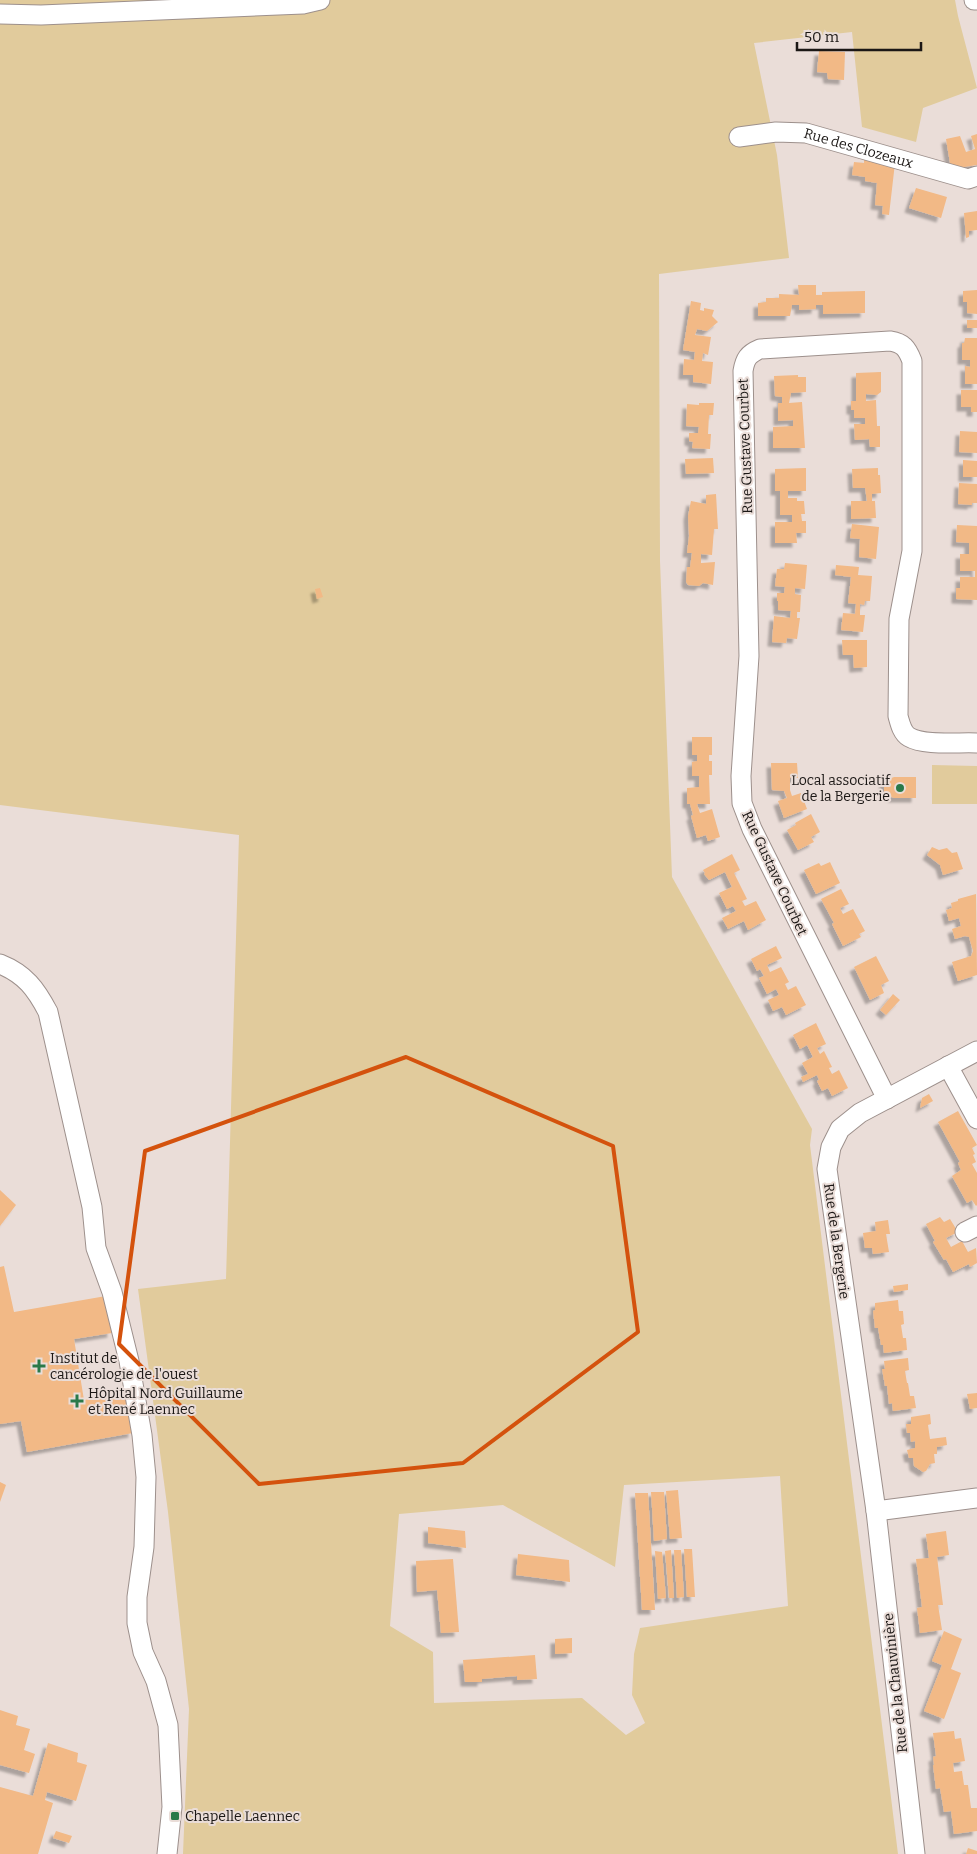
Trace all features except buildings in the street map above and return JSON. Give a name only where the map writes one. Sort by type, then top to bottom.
[{"type":"street","points":[[0,14],[41,15],[303,4],[320,0]]},
{"type":"street","name":"Rue des Clozeaux","points":[[739,137],[776,132],[806,133],[968,179],[977,176]]},
{"type":"street","name":"Rue Gustave Courbet","points":[[887,1099],[752,829],[742,804],[741,776],[749,656],[743,371],[745,360],[752,352],[760,349],[890,341],[900,343],[907,349],[912,361],[912,551],[899,619],[898,716],[907,736],[920,741],[977,742]]},
{"type":"street","points":[[0,964],[19,974],[33,986],[48,1012],[92,1206],[96,1248],[112,1292],[136,1400],[146,1477],[144,1547],[137,1597],[137,1623],[143,1652],[156,1681],[168,1725],[172,1807],[167,1854]]},
{"type":"street","name":"Rue de la Bergerie","points":[[876,1511],[827,1169],[831,1147],[840,1129],[860,1112],[977,1051]]},
{"type":"street","points":[[948,1066],[977,1119]]},
{"type":"street","points":[[876,1511],[977,1498]]},
{"type":"street","name":"Rue de la Chauvinière","points":[[876,1511],[915,1854]]},
{"type":"highlighted area","points":[[406,1057],[613,1146],[638,1332],[463,1463],[259,1484],[119,1344],[145,1151]]},
{"type":"shaded area","points":[[0,0],[955,0],[977,88],[923,108],[916,142],[862,127],[852,32],[754,43],[777,155],[789,258],[659,274],[660,561],[672,877],[812,1129],[810,1145],[898,1854],[183,1854],[189,1709],[168,1512],[138,1289],[226,1279],[239,835],[0,805]],"holes":[[[780,1476],[788,1606],[640,1628],[634,1654],[632,1695],[645,1723],[626,1735],[582,1698],[434,1703],[433,1652],[390,1626],[399,1514],[503,1505],[615,1567],[624,1485]]]},
{"type":"shaded area","points":[[932,765],[977,766],[977,804],[932,804]]},
{"type":"place","name":"Local associatif de la Bergerie","points":[[900,788]]},
{"type":"place","name":"Institut de cancérologie de l'ouest","points":[[39,1366]]},
{"type":"place","name":"Hôpital Nord Guillaume et René Laennec","points":[[77,1401]]},
{"type":"place","name":"Chapelle Laennec","points":[[175,1816]]}]
